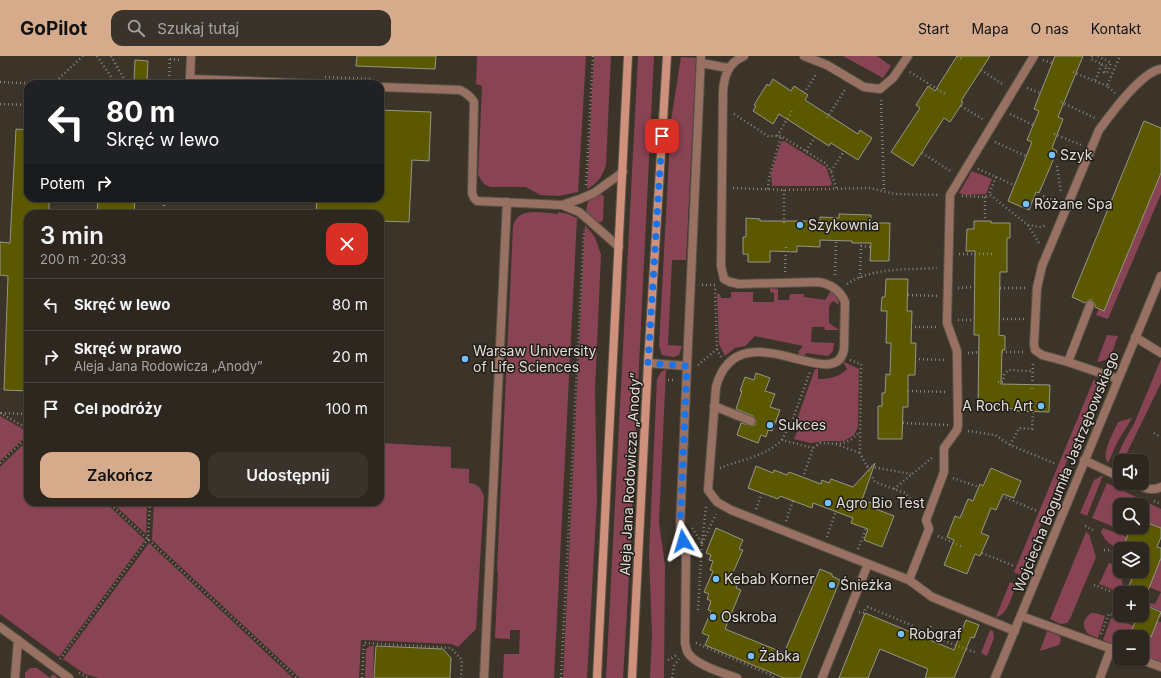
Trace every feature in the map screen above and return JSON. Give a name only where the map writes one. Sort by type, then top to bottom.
[{"type":"main road","name":"Aleja Jana Rodowicza „Anody”","points":[[597,678],[628,56]]},
{"type":"main road","name":"Aleja Jana Rodowicza „Anody”","points":[[632,678],[648,363],[667,56]]},
{"type":"street","points":[[191,56],[190,78],[317,80]]},
{"type":"street","points":[[744,56],[739,58],[728,68],[724,79],[721,266],[724,279],[739,284],[818,282],[825,283],[836,289],[843,296],[845,302],[844,350],[842,357],[838,362],[833,364],[814,363],[764,351],[739,355],[730,361],[720,375],[716,386],[708,490],[716,502],[731,510],[909,580],[932,597],[1015,631]]},
{"type":"street","points":[[804,56],[827,65],[864,87],[880,90],[893,78],[908,56]]},
{"type":"street","points":[[909,580],[929,529],[926,520],[944,474],[944,448],[958,428],[958,360],[947,320],[950,195],[1037,57]]},
{"type":"street","points":[[728,68],[701,60],[680,527],[686,554],[685,643],[688,653],[705,666],[737,678]]},
{"type":"street","points":[[1118,379],[1068,362],[1042,356],[1035,350],[1037,288],[1042,266],[1061,221],[1065,205],[1099,130],[1112,112],[1146,76],[1157,70],[1161,70]]},
{"type":"street","points":[[384,87],[460,90],[468,95],[474,102],[472,193],[477,201],[562,204],[602,188],[623,172]]},
{"type":"street","points":[[484,678],[507,202]]},
{"type":"street","points":[[562,204],[580,212],[619,247]]},
{"type":"street","name":"Wojciecha Bogumiła Jastrzębowskiego","points":[[995,678],[1161,276]]},
{"type":"street","points":[[1068,362],[1090,305]]},
{"type":"street","points":[[1135,337],[1161,354]]},
{"type":"street","points":[[648,363],[687,366]]},
{"type":"street","points":[[714,406],[751,421]]},
{"type":"street","points":[[1084,460],[1113,474]]},
{"type":"street","points":[[1149,489],[1153,490],[1161,487]]},
{"type":"street","points":[[822,678],[868,564]]},
{"type":"street","points":[[1021,616],[1111,648],[1100,678]]},
{"type":"street","points":[[0,627],[69,678]]},
{"type":"street","points":[[15,678],[18,640]]},
{"type":"street","points":[[1149,662],[1161,667]]},
{"type":"path","points":[[57,80],[83,56]]},
{"type":"path","points":[[97,56],[113,80]]},
{"type":"path","points":[[111,56],[125,80]]},
{"type":"path","points":[[170,56],[170,80]]},
{"type":"path","points":[[585,196],[593,56]]},
{"type":"path","points":[[957,56],[962,59]]},
{"type":"path","points":[[1092,56],[1091,60],[1107,66],[1104,72],[1107,73],[1111,63],[1098,56]]},
{"type":"path","points":[[1037,57],[1052,63]]},
{"type":"path","points":[[1107,86],[1119,58]]},
{"type":"path","points":[[1095,81],[1102,64]]},
{"type":"path","points":[[981,70],[1001,84]]},
{"type":"path","points":[[804,93],[818,72]]},
{"type":"path","points":[[1073,72],[1107,86],[1122,101]]},
{"type":"path","points":[[914,75],[945,94]]},
{"type":"path","points":[[317,80],[374,79]]},
{"type":"path","points":[[827,118],[851,80]]},
{"type":"path","points":[[0,82],[24,83]]},
{"type":"path","points":[[1029,89],[1040,93]]},
{"type":"path","points":[[881,100],[884,191]]},
{"type":"path","points":[[1061,102],[1104,123]]},
{"type":"path","points":[[0,104],[24,105]]},
{"type":"path","points":[[961,106],[977,116]]},
{"type":"path","points":[[723,107],[768,136],[781,136],[825,163],[831,171],[836,188]]},
{"type":"path","points":[[777,136],[792,111]]},
{"type":"path","points":[[1011,115],[1033,125]]},
{"type":"path","points":[[1054,134],[1091,149]]},
{"type":"path","points":[[768,189],[769,178],[781,136]]},
{"type":"path","points":[[806,151],[815,137]]},
{"type":"path","points":[[985,138],[1026,156]]},
{"type":"path","points":[[831,171],[844,151]]},
{"type":"path","points":[[922,153],[961,178]]},
{"type":"path","points":[[969,165],[1014,185]]},
{"type":"path","points":[[1056,166],[1065,205]]},
{"type":"path","points":[[985,221],[985,197],[996,177]]},
{"type":"path","points":[[722,188],[784,190],[870,188],[895,194],[985,197]]},
{"type":"path","points":[[784,190],[784,225]]},
{"type":"path","points":[[988,194],[1028,225],[1047,255]]},
{"type":"path","points":[[1042,196],[1065,205]]},
{"type":"path","points":[[561,678],[584,216]]},
{"type":"path","points":[[1028,225],[1040,227],[1061,221]]},
{"type":"path","points":[[836,241],[836,289],[860,278],[885,271],[948,268]]},
{"type":"path","points":[[786,246],[786,283]]},
{"type":"path","points":[[860,278],[861,246],[871,247]]},
{"type":"path","points":[[948,254],[994,254]]},
{"type":"path","points":[[690,285],[719,285],[715,290],[717,349],[722,359]]},
{"type":"path","points":[[948,288],[975,287]]},
{"type":"path","points":[[1000,288],[1015,288]]},
{"type":"path","points":[[908,295],[926,296]]},
{"type":"path","points":[[999,319],[1017,319]]},
{"type":"path","points":[[947,320],[974,320]]},
{"type":"path","points":[[911,327],[929,327]]},
{"type":"path","points":[[697,366],[717,349]]},
{"type":"path","points":[[1002,352],[1019,352]]},
{"type":"path","points":[[842,357],[860,364],[860,453],[866,466],[875,482],[905,493],[913,503]]},
{"type":"path","points":[[915,359],[958,360]]},
{"type":"path","points":[[709,472],[766,452],[782,440],[790,426],[814,363]]},
{"type":"path","points":[[998,382],[1004,382],[1004,375],[1008,370],[1033,372],[1032,389]]},
{"type":"path","points":[[908,392],[958,392]]},
{"type":"path","points":[[1010,445],[1019,428],[1032,429],[1033,411]]},
{"type":"path","points":[[0,413],[24,414]]},
{"type":"path","points":[[0,413],[24,428]]},
{"type":"path","points":[[776,421],[790,426]]},
{"type":"path","points":[[903,423],[958,428],[995,435],[1010,445],[1056,464]]},
{"type":"path","points":[[803,478],[813,448],[820,443],[846,443],[860,433]]},
{"type":"path","points":[[1154,433],[1161,437]]},
{"type":"path","points":[[0,463],[24,440]]},
{"type":"path","points":[[782,440],[813,448]]},
{"type":"path","points":[[835,444],[860,453]]},
{"type":"path","points":[[894,489],[944,448]]},
{"type":"path","points":[[866,466],[912,475]]},
{"type":"path","points":[[944,474],[979,487]]},
{"type":"path","points":[[752,519],[762,493]]},
{"type":"path","points":[[1002,496],[1037,511]]},
{"type":"path","points":[[791,508],[793,501]]},
{"type":"path","points":[[112,506],[297,678]]},
{"type":"path","points":[[60,659],[148,539],[150,506]]},
{"type":"path","points":[[831,526],[836,511]]},
{"type":"path","points":[[698,612],[705,515]]},
{"type":"path","points":[[702,543],[715,516]]},
{"type":"path","points":[[1085,526],[1093,530]]},
{"type":"path","points":[[855,559],[866,528]]},
{"type":"path","points":[[946,539],[963,547]]},
{"type":"path","points":[[1104,550],[1113,551]]},
{"type":"path","points":[[982,553],[1014,566]]},
{"type":"path","points":[[1094,585],[1113,592]]},
{"type":"path","points":[[850,608],[864,613],[865,609],[868,607],[911,625],[928,634],[977,653]]},
{"type":"path","points":[[1097,643],[1109,614],[1113,615]]},
{"type":"path","points":[[928,634],[931,626]]},
{"type":"path","points":[[697,636],[696,643],[771,675],[774,678]]},
{"type":"path","points":[[362,678],[364,643],[451,648],[462,660],[461,678]]},
{"type":"path","points":[[672,678],[675,663],[688,653]]},
{"type":"shaded area","points":[[477,56],[586,56],[578,192],[559,196],[540,195],[526,187],[490,187],[484,184],[478,175],[482,86],[476,84]]},
{"type":"shaded area","points":[[594,56],[611,56],[606,165],[599,179],[587,189]]},
{"type":"shaded area","points":[[638,56],[654,56],[628,593],[623,678],[606,678]]},
{"type":"shaded area","points":[[843,56],[877,56],[891,66],[883,78]]},
{"type":"shaded area","points":[[681,57],[696,58],[686,260],[672,260],[668,345],[682,346],[679,355],[674,357],[662,355],[659,346],[671,121]]},
{"type":"shaded area","points":[[784,141],[826,167],[832,184],[830,186],[772,186],[771,174],[781,142]]},
{"type":"shaded area","points":[[972,171],[992,179],[986,194],[966,195],[959,193]]},
{"type":"shaded area","points":[[1161,173],[1161,194],[1108,319],[1096,315]]},
{"type":"shaded area","points":[[602,194],[604,197],[603,220],[598,222],[586,211],[588,201]]},
{"type":"shaded area","points":[[538,212],[558,214],[558,212],[577,218],[554,678],[503,678],[504,654],[519,654],[520,630],[510,630],[510,639],[495,638],[513,227],[515,220],[525,213]]},
{"type":"shaded area","points":[[585,225],[595,237],[601,255],[595,389],[597,500],[587,678],[563,678]]},
{"type":"shaded area","points":[[770,288],[778,289],[778,300],[789,300],[790,294],[804,294],[804,297],[825,300],[831,291],[834,294],[839,305],[833,301],[829,306],[829,323],[839,330],[825,330],[824,327],[812,327],[811,342],[834,343],[833,351],[828,356],[806,353],[805,356],[799,355],[798,352],[803,346],[755,336],[745,346],[735,348],[725,356],[719,344],[717,294],[720,294],[721,298],[731,298],[731,292],[753,292],[753,302],[774,302],[774,293],[770,292]]},
{"type":"shaded area","points":[[1107,335],[1118,336],[1112,353],[1106,359],[1097,362]]},
{"type":"shaded area","points":[[1161,359],[1161,383],[1126,454],[1118,454],[1134,424]]},
{"type":"shaded area","points":[[843,362],[859,369],[858,427],[854,435],[844,441],[824,441],[811,443],[794,439],[799,427],[795,425],[815,369],[818,369],[818,379],[830,378],[841,374],[847,369]]},
{"type":"shaded area","points":[[666,369],[659,523],[665,565],[664,678],[650,678],[652,636],[649,554],[657,379],[661,372]]},
{"type":"shaded area","points":[[1094,379],[1097,388],[1020,575],[1014,572]]},
{"type":"shaded area","points":[[0,416],[24,430],[24,438],[0,461]]},
{"type":"shaded area","points":[[1132,418],[1118,441],[1108,463],[1106,459],[1107,449],[1118,422]]},
{"type":"shaded area","points":[[384,443],[451,447],[451,468],[469,469],[469,483],[477,485],[484,496],[476,629],[458,647],[451,644],[361,640],[359,678],[300,678],[152,540],[154,506],[384,506]]},
{"type":"shaded area","points":[[24,444],[24,506],[109,506],[145,540],[59,657],[0,614],[0,467]]},
{"type":"shaded area","points":[[1103,475],[1087,516],[1080,513],[1094,480]]},
{"type":"shaded area","points":[[1107,483],[1113,486],[1113,490],[1122,490],[1138,498],[1113,498],[1113,527],[1092,518]]},
{"type":"shaded area","points":[[1149,503],[1161,509],[1161,528],[1149,524]]},
{"type":"shaded area","points":[[115,506],[147,506],[146,534]]},
{"type":"shaded area","points":[[1103,528],[1113,532],[1113,534],[1119,534],[1127,537],[1125,542],[1113,542],[1113,545],[1107,541],[1101,532]]},
{"type":"shaded area","points":[[1086,532],[1089,534],[1096,557],[1070,619],[1067,623],[1061,624],[1050,619]]},
{"type":"shaded area","points":[[149,543],[293,678],[99,678],[85,674],[63,659]]},
{"type":"shaded area","points":[[1160,560],[1161,560],[1161,592],[1149,587]]},
{"type":"shaded area","points":[[1109,563],[1113,565],[1113,578],[1121,578],[1122,586],[1113,586],[1113,590],[1099,584]]},
{"type":"shaded area","points":[[1010,582],[1016,585],[1007,609],[1004,613],[996,617]]},
{"type":"shaded area","points":[[1161,592],[1161,611],[1149,606],[1150,603],[1155,604]]},
{"type":"shaded area","points":[[1091,613],[1105,616],[1098,638],[1088,634],[1084,628],[1085,620]]},
{"type":"shaded area","points":[[1111,618],[1113,619],[1113,622],[1122,622],[1134,626],[1132,630],[1113,630],[1113,644],[1103,640]]},
{"type":"shaded area","points":[[1157,621],[1161,622],[1161,663],[1149,658],[1149,641]]},
{"type":"shaded area","points":[[990,630],[993,631],[994,638],[987,656],[981,653]]},
{"type":"shaded area","points":[[1047,631],[1060,636],[1061,640],[1059,645],[1040,651]]},
{"type":"shaded area","points":[[370,646],[374,646],[373,678],[365,678],[366,649]]},
{"type":"shaded area","points":[[30,668],[37,668],[50,678],[25,678],[25,673]]},
{"type":"shaded area","points":[[53,674],[58,678],[50,678]]},
{"type":"building","points":[[357,56],[436,56],[435,69],[356,66]]},
{"type":"building","points":[[957,56],[990,56],[961,101],[963,102],[950,122],[944,118],[913,166],[891,152],[920,108],[916,105],[928,86],[935,91]]},
{"type":"building","points":[[1055,56],[1083,56],[1058,117],[1063,119],[1052,148],[1057,151],[1039,193],[1036,192],[1029,210],[1008,201],[1032,142],[1027,140],[1039,111],[1034,109]]},
{"type":"building","points":[[135,60],[148,61],[147,80],[134,80]]},
{"type":"building","points":[[773,79],[791,91],[794,86],[808,95],[805,100],[858,134],[860,130],[872,138],[858,160],[831,143],[829,146],[779,114],[773,124],[753,111],[756,106],[754,105],[767,84],[769,86]]},
{"type":"building","points":[[384,110],[431,112],[429,161],[412,160],[409,222],[384,221],[384,210],[316,210],[317,202],[384,202]]},
{"type":"building","points":[[1144,121],[1161,128],[1161,173],[1104,311],[1095,307],[1092,300],[1085,303],[1072,297]]},
{"type":"building","points":[[16,129],[24,130],[24,202],[49,202],[49,210],[24,210],[24,391],[4,390],[8,276],[0,275],[0,242],[10,243]]},
{"type":"building","points":[[98,202],[135,202],[134,210],[97,210]]},
{"type":"building","points":[[839,214],[871,215],[871,223],[890,223],[889,261],[870,261],[871,243],[852,243],[852,241],[820,240],[820,247],[797,246],[797,252],[770,251],[770,262],[748,262],[748,254],[743,254],[743,237],[746,237],[746,218],[760,219],[760,221],[820,221],[820,217],[839,218]]},
{"type":"building","points":[[974,221],[1010,223],[1010,238],[1007,238],[1007,272],[1000,272],[999,335],[1005,336],[1005,350],[1002,350],[1001,384],[1050,385],[1049,412],[1016,411],[1016,409],[998,408],[998,405],[978,405],[979,335],[974,335],[975,251],[966,251],[967,229],[974,229]]},
{"type":"building","points":[[886,279],[908,279],[907,311],[912,311],[911,343],[916,343],[915,375],[908,375],[908,407],[903,407],[902,439],[878,439],[878,406],[882,406],[882,393],[885,393],[886,374],[890,375],[891,343],[886,343],[887,311],[881,311],[882,297],[885,297]]},
{"type":"building","points":[[756,373],[770,378],[765,391],[775,394],[770,407],[780,410],[772,431],[768,430],[766,437],[761,435],[758,443],[737,435],[741,423],[752,426],[755,425],[756,421],[753,416],[736,409],[745,377],[754,380]]},
{"type":"building","points":[[875,463],[862,500],[877,505],[876,509],[894,516],[882,547],[864,540],[868,529],[851,523],[853,518],[813,503],[812,508],[780,496],[778,499],[748,488],[756,466],[773,473],[774,470],[787,475],[789,472],[821,484],[822,480],[829,483],[831,479],[853,487]]},
{"type":"building","points":[[991,468],[1021,481],[1014,498],[1003,494],[996,510],[991,508],[981,533],[989,536],[980,556],[975,554],[967,574],[944,565],[954,540],[947,537],[955,516],[960,518],[968,499],[973,501],[980,484],[983,486]]},
{"type":"building","points":[[1149,524],[1161,528],[1161,537],[1157,547],[1161,548],[1161,558],[1149,588],[1149,586],[1129,586],[1132,578],[1149,578],[1149,542],[1125,542],[1128,534],[1149,534]]},
{"type":"building","points":[[716,528],[743,540],[739,549],[743,550],[731,577],[739,580],[736,588],[741,590],[725,629],[784,653],[820,569],[832,574],[832,576],[840,580],[800,678],[784,678],[705,645],[709,636],[702,633],[711,611],[708,610],[711,601],[707,599],[709,594],[704,592],[713,571],[710,570],[713,561],[709,560],[711,555],[706,553]]},
{"type":"building","points":[[1149,607],[1161,612],[1151,637],[1149,637],[1149,630],[1132,630],[1135,622],[1149,622]]},
{"type":"building","points":[[865,613],[954,650],[966,620],[979,625],[974,638],[971,637],[954,678],[925,678],[928,669],[880,649],[868,678],[839,678]]},
{"type":"building","points":[[376,646],[443,649],[451,658],[450,678],[374,678]]},
{"type":"place","name":"Szyk","points":[[1052,155]]},
{"type":"place","name":"Różane Spa","points":[[1026,204]]},
{"type":"place","name":"Szykownia","points":[[800,225]]},
{"type":"place","name":"Warsaw University of Life Sciences","points":[[465,359]]},
{"type":"place","name":"A Roch Art","points":[[1041,406]]},
{"type":"place","name":"Sukces","points":[[770,425]]},
{"type":"place","name":"Agro Bio Test","points":[[828,503]]},
{"type":"place","name":"Kebab Korner","points":[[716,579]]},
{"type":"place","name":"Śnieżka","points":[[832,585]]},
{"type":"place","name":"Oskroba","points":[[713,617]]},
{"type":"place","name":"Robgraf","points":[[901,634]]},
{"type":"place","name":"Żabka","points":[[751,656]]},
{"type":"route","points":[[662,136],[648,363],[687,366],[680,527],[683,541]]}]
